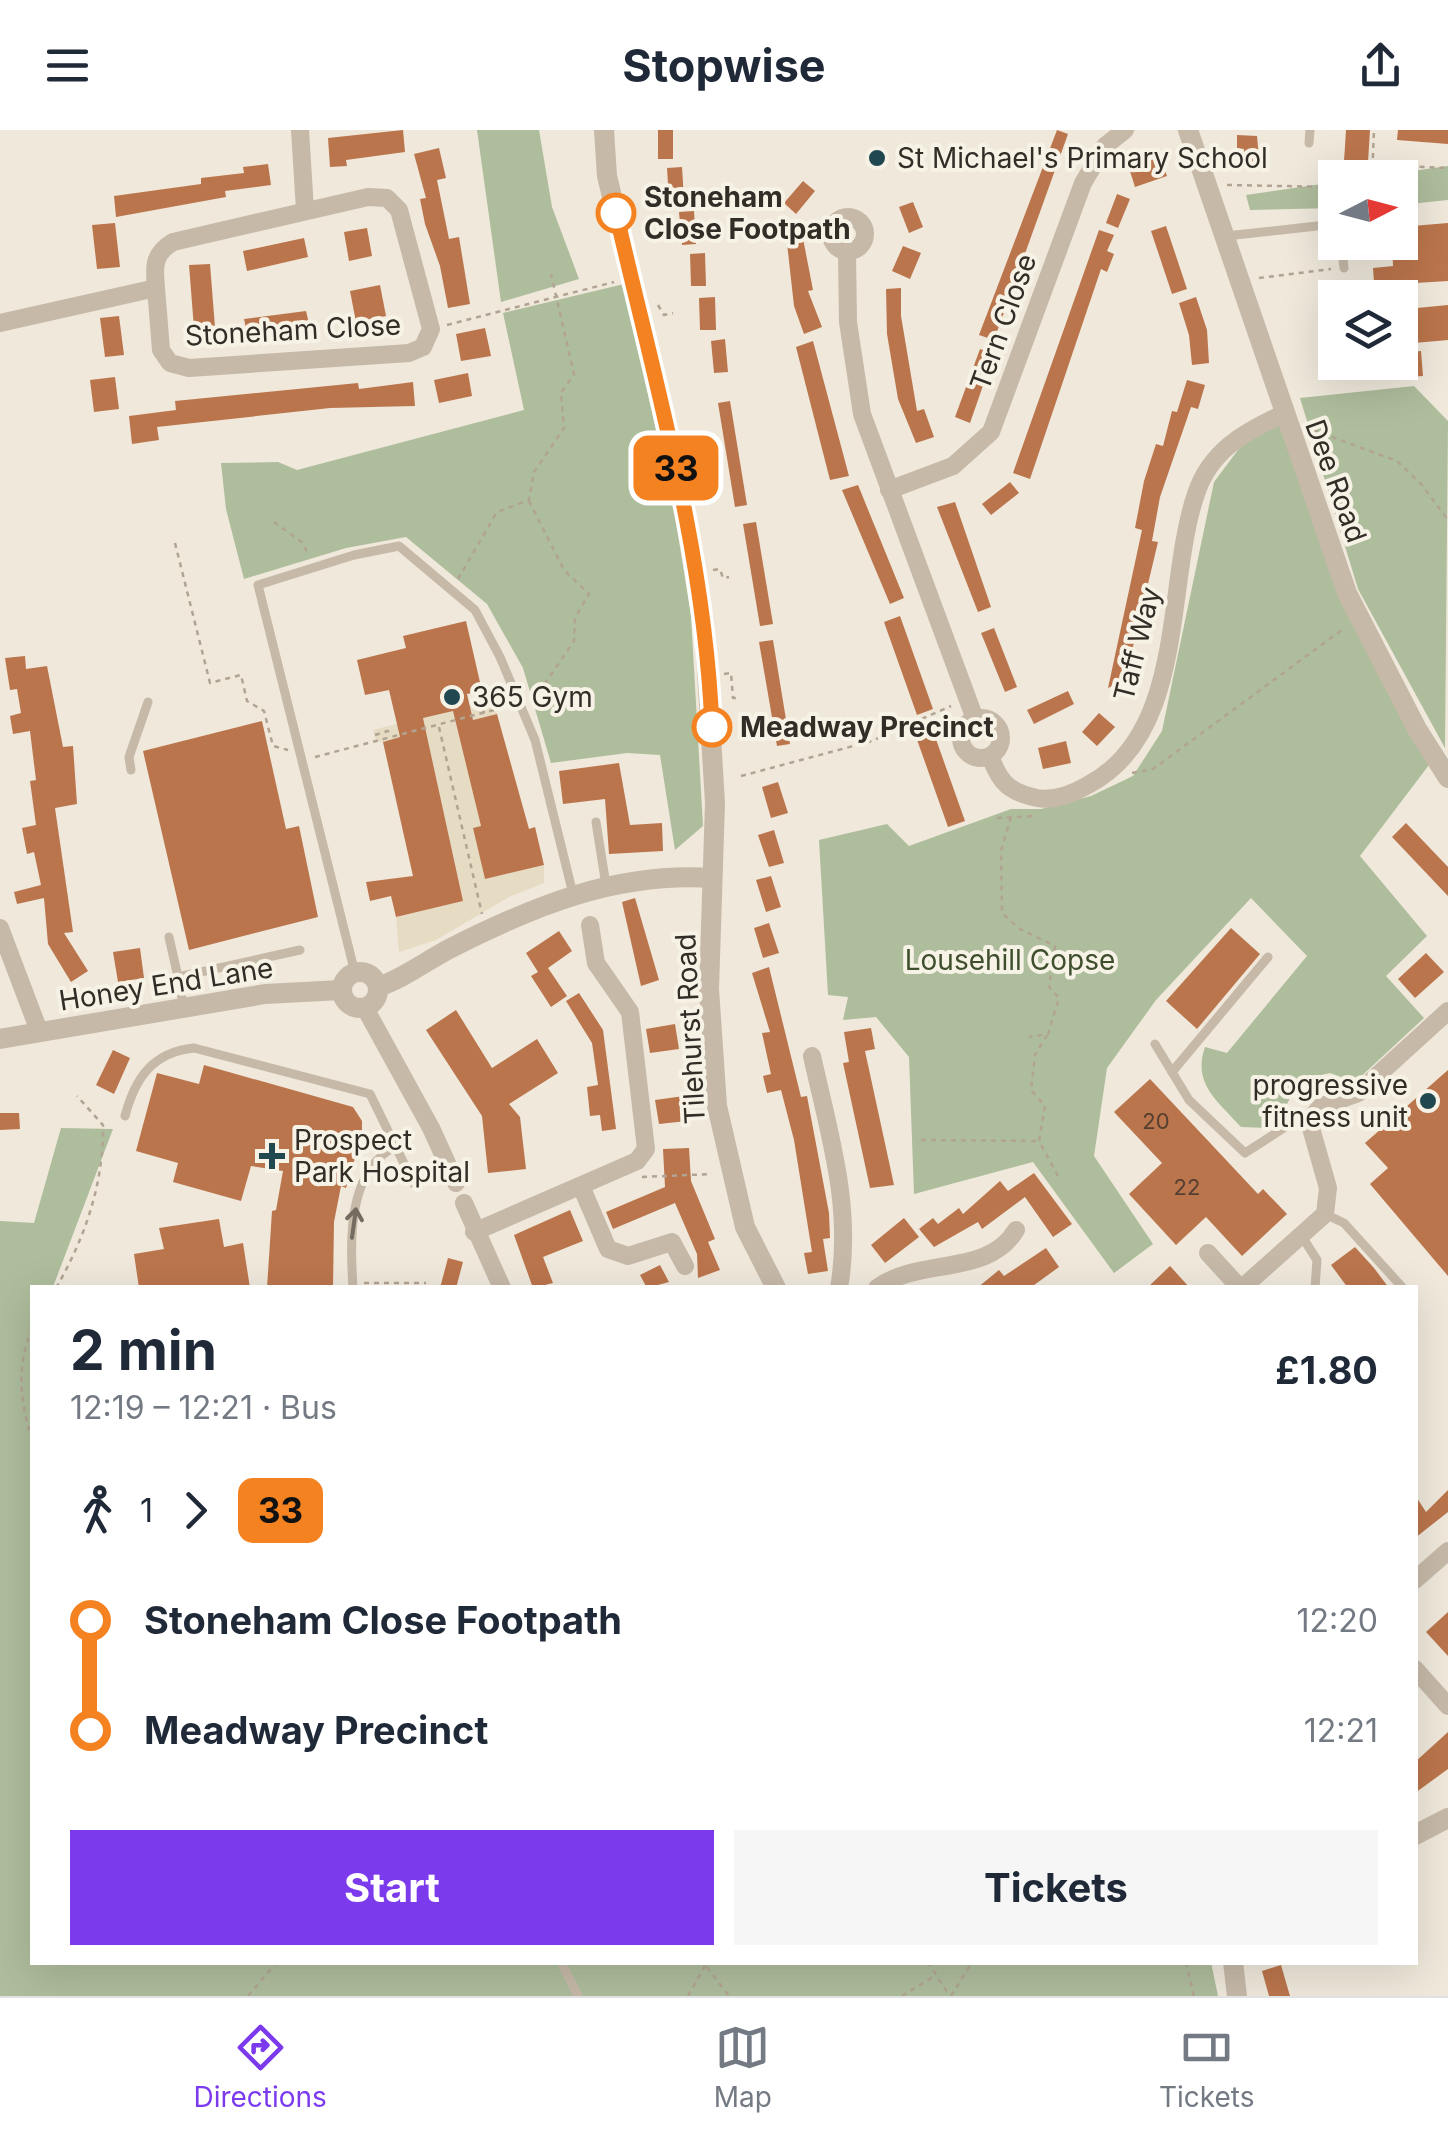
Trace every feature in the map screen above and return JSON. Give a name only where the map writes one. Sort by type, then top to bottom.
[{"type":"street","points":[[300,130],[305,210]]},
{"type":"street","name":"Tilehurst Road","points":[[604,130],[606,176],[671,442],[710,674],[716,803],[709,989],[714,1069],[731,1174],[745,1227],[774,1285]]},
{"type":"street","name":"Tern Close","points":[[889,490],[952,466],[991,432],[1084,182],[1105,146],[1125,130]]},
{"type":"street","name":"Dee Road","points":[[1188,130],[1283,414],[1357,617],[1448,778]]},
{"type":"street","name":"Stoneham Close","points":[[387,198],[399,210],[431,329],[423,346],[409,353],[189,368],[170,363],[162,350],[156,288],[154,264],[161,249],[173,242],[305,210],[387,198]]},
{"type":"street","points":[[847,253],[848,322],[862,414],[975,718]]},
{"type":"street","points":[[0,323],[156,288]]},
{"type":"street","name":"Taff Way","points":[[990,756],[1000,782],[1012,792],[1043,799],[1073,793],[1101,778],[1136,744],[1151,709],[1170,639],[1196,494],[1216,455],[1249,430],[1283,414]]},
{"type":"street","points":[[975,718],[994,722],[1001,733],[999,747],[990,756],[976,758],[962,745],[961,732],[975,718]]},
{"type":"street","points":[[378,988],[518,914],[573,895],[668,875],[712,878]]},
{"type":"street","points":[[474,1232],[636,1161],[646,1149],[630,1012],[596,963],[590,925]]},
{"type":"street","points":[[0,928],[39,1031]]},
{"type":"street","points":[[355,973],[367,974],[378,988],[376,998],[365,1008],[349,1005],[342,990],[346,979],[355,973]]},
{"type":"street","name":"Honey End Lane","points":[[0,1039],[265,994],[342,990]]},
{"type":"street","points":[[365,1008],[456,1184]]},
{"type":"street","points":[[1244,1285],[1326,1214],[1328,1188],[1309,1121],[1320,1108],[1358,1093],[1448,1011]]},
{"type":"street","points":[[812,1056],[845,1207],[846,1248],[840,1285]]},
{"type":"street","points":[[581,1186],[608,1249],[628,1256],[672,1242],[685,1266]]},
{"type":"street","points":[[464,1203],[500,1285]]},
{"type":"street","points":[[883,1285],[924,1266],[986,1258],[1008,1244],[1016,1230]]},
{"type":"street","points":[[1208,1253],[1238,1285]]},
{"type":"street","points":[[1418,1577],[1448,1551]]},
{"type":"street","points":[[1418,1672],[1448,1706]]},
{"type":"street","points":[[1418,1833],[1448,1818]]},
{"type":"street","points":[[1233,1965],[1237,1996]]},
{"type":"lane","points":[[1309,144],[1310,130]]},
{"type":"lane","points":[[1223,236],[1318,226]]},
{"type":"lane","points":[[1343,260],[1344,268]]},
{"type":"lane","points":[[355,973],[258,585],[399,546],[475,610],[521,701],[539,755],[573,895]]},
{"type":"lane","points":[[132,770],[129,757],[148,702]]},
{"type":"lane","points":[[596,822],[606,885]]},
{"type":"lane","points":[[169,937],[184,1008]]},
{"type":"lane","points":[[178,977],[300,950]]},
{"type":"lane","points":[[1172,1072],[1268,957]]},
{"type":"lane","points":[[1154,1044],[1189,1100],[1245,1153],[1292,1122],[1309,1121]]},
{"type":"lane","points":[[125,1116],[132,1091],[152,1063],[175,1050],[194,1048],[370,1094],[414,1184],[439,1172],[444,1159]]},
{"type":"lane","points":[[353,1285],[352,1229],[362,1184],[372,1162],[398,1145]]},
{"type":"lane","points":[[1326,1214],[1344,1223],[1400,1285]]},
{"type":"lane","points":[[1301,1236],[1317,1260],[1315,1285]]},
{"type":"lane","points":[[562,1965],[578,1996]]},
{"type":"path","points":[[1373,160],[1374,130]]},
{"type":"path","points":[[1418,167],[1448,168]]},
{"type":"path","points":[[1206,185],[1318,187]]},
{"type":"path","points":[[1238,281],[1344,268]]},
{"type":"path","points":[[175,543],[210,683],[241,676],[247,701],[264,712],[273,746],[314,757],[535,698],[574,641],[575,618],[589,594],[564,570],[529,500],[534,472],[564,428],[561,393],[574,374],[550,274]]},
{"type":"path","points":[[431,329],[556,296],[632,281]]},
{"type":"path","points":[[1283,414],[1293,424],[1397,462],[1422,485],[1448,520]]},
{"type":"path","points":[[671,442],[694,434],[701,461],[707,460]]},
{"type":"path","points":[[453,589],[496,512],[529,500]]},
{"type":"path","points":[[274,522],[303,543],[313,568]]},
{"type":"path","points":[[712,570],[720,569],[722,578],[730,577]]},
{"type":"path","points":[[1101,778],[1153,770],[1357,617]]},
{"type":"path","points":[[710,674],[730,673],[733,698],[740,698]]},
{"type":"path","points":[[740,776],[872,740],[966,700]]},
{"type":"path","points":[[484,712],[483,708],[495,704]]},
{"type":"path","points":[[438,726],[484,919]]},
{"type":"path","points":[[375,735],[388,732],[389,737]]},
{"type":"path","points":[[1011,817],[1001,850],[1002,913],[1020,929],[1055,946],[1049,988],[1059,998],[1048,1034],[1035,1055],[1031,1090],[1045,1106],[1040,1141],[1058,1176]]},
{"type":"path","points":[[1029,1037],[1048,1034]]},
{"type":"path","points":[[57,1285],[97,1196],[104,1150],[103,1125],[77,1096]]},
{"type":"path","points":[[921,1140],[1040,1141]]},
{"type":"path","points":[[636,1161],[644,1180],[731,1174]]},
{"type":"path","points":[[353,1285],[426,1283]]},
{"type":"path","points":[[30,1334],[20,1366],[20,1402],[30,1434]]},
{"type":"path","points":[[248,1996],[274,1965]]},
{"type":"path","points":[[688,1996],[705,1965]]},
{"type":"path","points":[[707,1965],[729,1996]]},
{"type":"path","points":[[930,1965],[950,1996],[970,1965]]},
{"type":"path","points":[[1187,1965],[1194,1996]]},
{"type":"path","points":[[902,1996],[936,1975]]},
{"type":"green space","points":[[477,130],[539,130],[552,207],[579,279],[501,302]]},
{"type":"green space","points":[[1448,166],[1448,200],[1418,203],[1418,170]]},
{"type":"green space","points":[[1318,184],[1318,208],[1250,210],[1246,195]]},
{"type":"green space","points":[[624,284],[676,522],[691,616],[703,826],[675,850],[660,755],[627,753],[551,763],[523,668],[487,604],[406,537],[346,548],[244,579],[226,509],[221,463],[278,462],[297,470],[524,410],[503,313]]},
{"type":"green space","points":[[1414,386],[1448,421],[1445,748],[1358,589],[1300,398]]},
{"type":"green space","name":"Lousehill Copse","points":[[1279,420],[1432,761],[1360,856],[1427,936],[1386,976],[1424,1018],[1355,1082],[1330,1073],[1299,1080],[1284,1110],[1268,1128],[1241,1127],[1205,1082],[1205,1047],[1227,1053],[1307,956],[1251,898],[1156,1000],[1107,1068],[1094,1156],[1153,1244],[1114,1273],[1033,1162],[914,1194],[909,1057],[876,1017],[843,1020],[848,997],[828,995],[819,840],[887,824],[909,846],[1011,809],[1041,809],[1091,796],[1133,776],[1162,731],[1214,482],[1244,442]]},
{"type":"green space","points":[[61,1128],[113,1129],[54,1285],[30,1285],[30,1965],[1212,1965],[1218,1996],[0,1996],[0,1221],[34,1223]]},
{"type":"shaded area","points":[[485,701],[497,714],[456,724],[481,826],[476,839],[485,879],[544,865],[544,883],[509,897],[436,940],[399,952],[396,917],[463,901],[426,731],[383,742],[376,741],[373,730]]},
{"type":"building","points":[[403,130],[405,152],[346,160],[347,166],[330,167],[328,138]]},
{"type":"building","points":[[658,130],[673,130],[673,159],[658,159]]},
{"type":"building","points":[[1057,130],[1068,134],[994,340],[979,335]]},
{"type":"building","points":[[1346,130],[1370,130],[1368,160],[1344,160]]},
{"type":"building","points":[[1398,130],[1448,130],[1448,144],[1397,140]]},
{"type":"building","points":[[1237,135],[1257,136],[1260,169],[1243,168],[1244,149],[1237,148]]},
{"type":"building","points":[[439,148],[446,178],[437,180],[449,239],[459,237],[470,304],[448,308],[440,266],[425,224],[420,199],[426,198],[414,154]]},
{"type":"building","points":[[1160,157],[1167,176],[1135,187],[1129,168]]},
{"type":"building","points":[[268,164],[271,185],[225,191],[226,197],[116,217],[114,196],[201,184],[201,178],[244,173],[243,167]]},
{"type":"building","points":[[682,167],[684,200],[669,201],[667,168]]},
{"type":"building","points":[[803,181],[815,191],[796,214],[784,203]]},
{"type":"building","points":[[1117,194],[1130,199],[1118,228],[1106,223]]},
{"type":"building","points":[[913,202],[923,227],[909,233],[899,207]]},
{"type":"building","points":[[694,211],[696,244],[682,245],[679,212]]},
{"type":"building","points":[[115,223],[120,267],[97,269],[92,225]]},
{"type":"building","points":[[800,223],[813,290],[808,291],[822,327],[804,334],[794,306],[785,225]]},
{"type":"building","points":[[1448,223],[1448,281],[1374,280],[1373,268],[1393,266],[1393,260],[1418,260],[1418,226]]},
{"type":"building","points":[[1166,226],[1187,289],[1172,294],[1151,231]]},
{"type":"building","points":[[367,228],[372,256],[349,261],[344,232]]},
{"type":"building","points":[[1099,230],[1114,235],[1107,251],[1114,254],[1107,272],[1101,269],[1030,479],[1013,473]]},
{"type":"building","points":[[304,238],[308,257],[247,271],[243,251]]},
{"type":"building","points":[[903,246],[921,253],[910,279],[892,271]]},
{"type":"building","points":[[705,253],[706,286],[691,286],[690,254]]},
{"type":"building","points":[[210,264],[216,340],[195,341],[189,265]]},
{"type":"building","points":[[380,285],[386,316],[356,322],[350,291]]},
{"type":"building","points":[[901,288],[901,316],[917,411],[924,409],[934,437],[916,443],[898,399],[887,334],[886,289]]},
{"type":"building","points":[[715,297],[716,330],[700,330],[699,298]]},
{"type":"building","points":[[1196,297],[1207,330],[1209,363],[1192,365],[1189,335],[1179,303]]},
{"type":"building","points":[[1448,305],[1448,340],[1418,343],[1418,308]]},
{"type":"building","points":[[306,311],[310,328],[248,337],[244,319]]},
{"type":"building","points":[[119,316],[124,355],[105,357],[100,318]]},
{"type":"building","points":[[485,328],[491,356],[461,361],[456,334]]},
{"type":"building","points":[[725,339],[728,372],[714,373],[711,341]]},
{"type":"building","points":[[813,341],[849,476],[830,480],[796,347]]},
{"type":"building","points":[[980,349],[994,354],[970,423],[955,417]]},
{"type":"building","points":[[1421,351],[1423,376],[1418,376]]},
{"type":"building","points":[[468,373],[472,396],[439,403],[434,380]]},
{"type":"building","points":[[115,377],[119,409],[94,412],[90,380]]},
{"type":"building","points":[[1187,380],[1205,385],[1198,409],[1191,407],[1160,497],[1152,541],[1158,542],[1125,680],[1108,688],[1142,530],[1135,528],[1144,481],[1156,444],[1163,446],[1172,411],[1177,412]]},
{"type":"building","points":[[413,382],[415,406],[330,408],[157,427],[159,440],[132,444],[129,416],[176,410],[175,401],[358,383],[359,389]]},
{"type":"building","points":[[730,401],[747,505],[735,507],[718,403]]},
{"type":"building","points":[[1010,482],[1019,493],[991,515],[982,504]]},
{"type":"building","points":[[858,485],[904,598],[890,604],[842,490]]},
{"type":"building","points":[[955,502],[991,607],[978,612],[937,507]]},
{"type":"building","points":[[756,522],[773,624],[760,626],[743,524]]},
{"type":"building","points":[[900,616],[933,709],[917,715],[884,622]]},
{"type":"building","points":[[466,621],[482,691],[467,694],[473,720],[497,714],[529,829],[535,827],[544,865],[485,879],[473,828],[481,826],[453,711],[423,718],[463,901],[396,917],[391,896],[370,901],[366,882],[413,876],[383,742],[400,737],[389,690],[365,695],[357,660],[406,648],[403,636]]},
{"type":"building","points":[[994,628],[1017,687],[1005,692],[981,633]]},
{"type":"building","points":[[773,640],[790,744],[777,746],[759,642]]},
{"type":"building","points":[[25,656],[26,669],[47,666],[63,747],[73,746],[77,804],[55,808],[73,932],[64,933],[88,971],[71,982],[48,944],[44,898],[17,904],[14,892],[41,885],[34,852],[27,854],[22,828],[36,825],[30,781],[36,780],[30,731],[13,734],[10,716],[21,713],[17,689],[10,690],[5,658]]},
{"type":"building","points":[[1068,691],[1074,704],[1034,724],[1027,710]]},
{"type":"building","points":[[1099,713],[1115,727],[1097,746],[1082,732]]},
{"type":"building","points":[[262,721],[286,829],[299,826],[318,917],[189,950],[143,751]]},
{"type":"building","points":[[932,728],[965,821],[948,827],[915,734]]},
{"type":"building","points":[[1066,741],[1071,763],[1043,769],[1038,748]]},
{"type":"building","points":[[619,763],[630,825],[662,823],[663,851],[609,854],[605,799],[563,804],[559,771]]},
{"type":"building","points":[[778,782],[788,813],[771,818],[762,787]]},
{"type":"building","points":[[1406,823],[1448,867],[1448,896],[1392,837]]},
{"type":"building","points":[[774,830],[784,863],[769,867],[758,835]]},
{"type":"building","points":[[771,876],[781,907],[766,912],[756,880]]},
{"type":"building","points":[[635,898],[659,980],[641,986],[622,902]]},
{"type":"building","points":[[769,923],[779,953],[763,958],[754,928]]},
{"type":"building","points":[[1231,928],[1260,954],[1197,1029],[1166,1001]]},
{"type":"building","points":[[559,931],[572,951],[548,968],[567,996],[551,1007],[531,976],[538,972],[526,953]]},
{"type":"building","points":[[140,948],[144,978],[118,982],[113,952]]},
{"type":"building","points":[[1426,953],[1444,972],[1415,998],[1398,979]]},
{"type":"building","points":[[769,967],[801,1097],[807,1096],[829,1213],[830,1238],[823,1239],[828,1271],[808,1274],[804,1253],[812,1252],[794,1140],[781,1090],[767,1093],[763,1076],[771,1074],[762,1033],[770,1032],[752,973]]},
{"type":"building","points":[[579,993],[603,1030],[616,1129],[602,1131],[600,1115],[590,1116],[587,1087],[598,1085],[592,1043],[566,1001]]},
{"type":"building","points":[[456,1010],[492,1068],[537,1039],[558,1073],[509,1104],[520,1117],[526,1169],[488,1173],[482,1116],[426,1030]]},
{"type":"building","points":[[675,1024],[679,1049],[650,1053],[646,1029]]},
{"type":"building","points":[[871,1028],[875,1049],[865,1051],[894,1185],[870,1188],[843,1063],[849,1062],[844,1032]]},
{"type":"building","points":[[113,1050],[130,1058],[114,1094],[96,1085]]},
{"type":"building","name":"Prospect Park Hospital","points":[[204,1065],[353,1107],[362,1121],[362,1135],[346,1188],[341,1186],[334,1222],[333,1285],[267,1285],[272,1211],[276,1210],[283,1171],[251,1166],[241,1201],[173,1182],[178,1163],[136,1151],[157,1073],[199,1084]]},
{"type":"building","points":[[1448,1070],[1448,1276],[1370,1184],[1388,1168],[1365,1143]]},
{"type":"building","points":[[1150,1079],[1258,1194],[1263,1189],[1287,1214],[1242,1256],[1206,1217],[1176,1245],[1129,1194],[1162,1163],[1114,1112]]},
{"type":"building","points":[[684,1096],[687,1121],[659,1124],[655,1100]]},
{"type":"building","points":[[0,1113],[19,1113],[20,1129],[0,1130]]},
{"type":"building","points":[[689,1148],[691,1181],[715,1239],[708,1242],[720,1270],[698,1278],[697,1254],[675,1203],[613,1229],[606,1212],[665,1187],[663,1149]]},
{"type":"building","points":[[1034,1173],[1072,1224],[1053,1237],[1025,1197],[982,1229],[978,1222],[934,1247],[919,1229],[933,1218],[938,1224],[959,1208],[963,1214],[1000,1181],[1008,1191]]},
{"type":"building","points":[[570,1210],[583,1241],[543,1257],[553,1283],[532,1285],[514,1235]]},
{"type":"building","points":[[904,1218],[919,1237],[885,1263],[871,1245]]},
{"type":"building","name":"Prospect Park Hospital","points":[[219,1219],[224,1247],[243,1243],[250,1285],[139,1285],[134,1254],[164,1249],[159,1228]]},
{"type":"building","points":[[1355,1247],[1387,1285],[1346,1285],[1331,1265]]},
{"type":"building","points":[[1046,1248],[1059,1267],[1034,1285],[981,1285],[999,1270],[1004,1276]]},
{"type":"building","points":[[448,1258],[463,1262],[457,1285],[441,1285]]},
{"type":"building","points":[[660,1265],[669,1282],[645,1285],[640,1275]]},
{"type":"building","points":[[1170,1266],[1187,1285],[1150,1285]]},
{"type":"building","points":[[1448,1490],[1448,1512],[1418,1536],[1418,1500],[1426,1512]]},
{"type":"building","points":[[1448,1612],[1448,1656],[1426,1632]]},
{"type":"building","points":[[1448,1732],[1448,1769],[1418,1791],[1418,1759]]},
{"type":"building","points":[[1281,1965],[1290,1996],[1269,1996],[1262,1971]]},
{"type":"bus line","name":"33","points":[[616,213],[671,442],[704,622],[712,727]]},
{"type":"place","name":"St Michael's Primary School","points":[[877,158]]},
{"type":"place","name":"Stoneham Close Footpath","points":[[616,213]]},
{"type":"place","name":"365 Gym","points":[[452,697]]},
{"type":"place","name":"Meadway Precinct","points":[[712,727]]},
{"type":"place","name":"progressive fitness unit","points":[[1428,1101]]},
{"type":"place","name":"Prospect Park Hospital","points":[[272,1156]]}]
